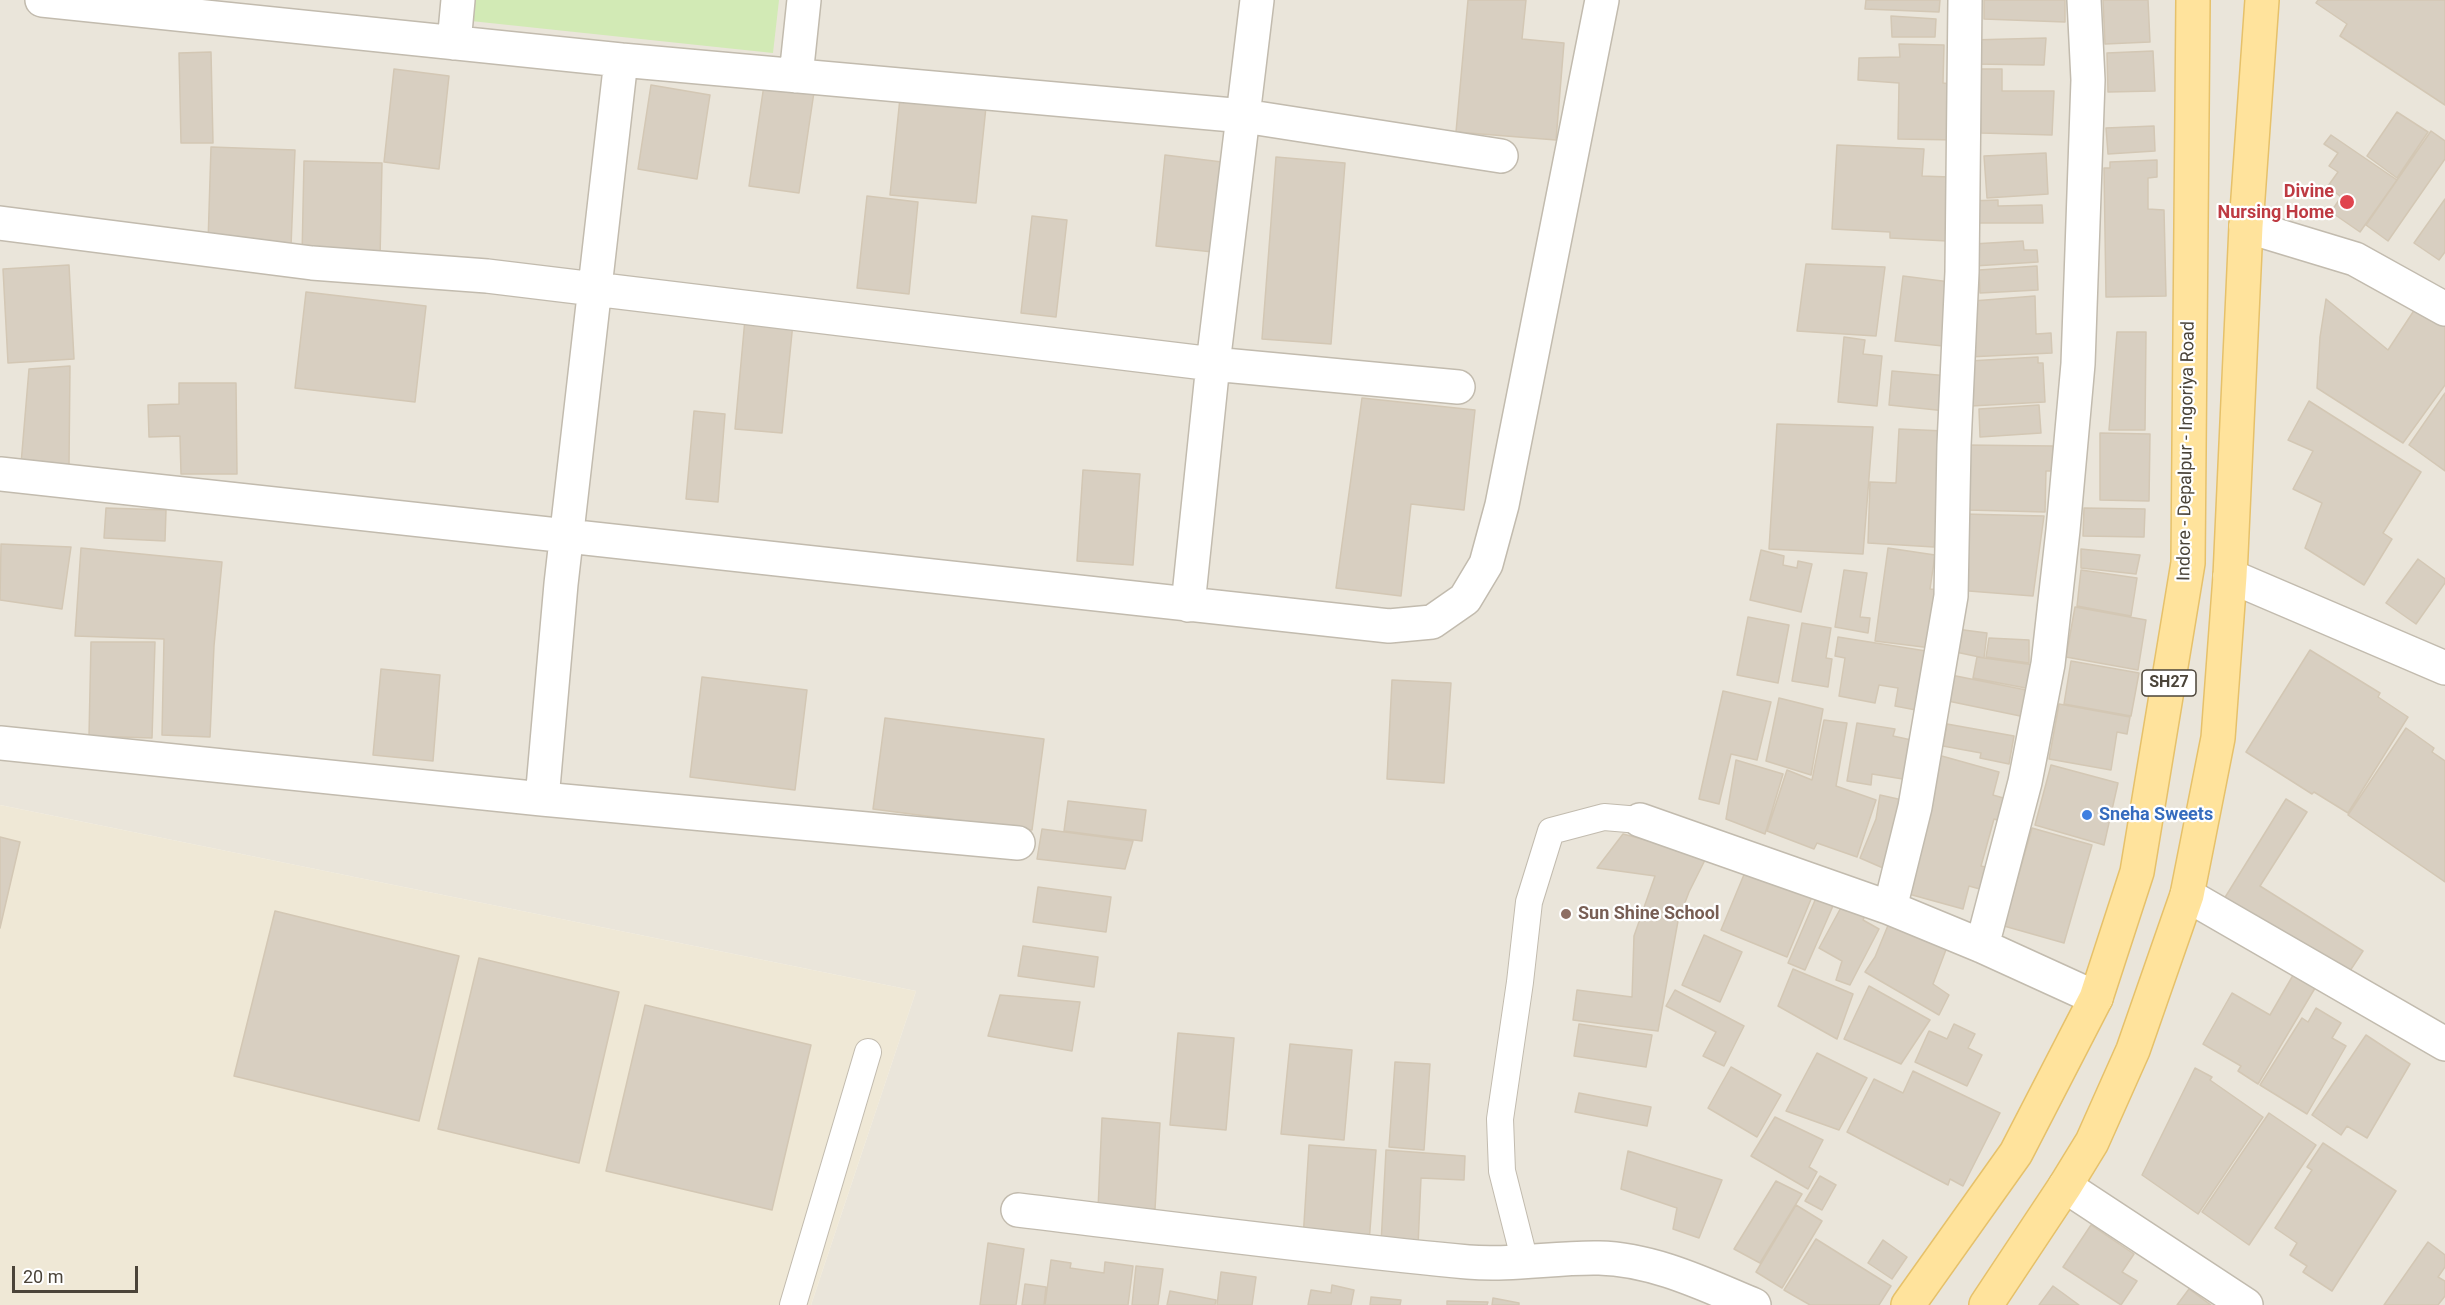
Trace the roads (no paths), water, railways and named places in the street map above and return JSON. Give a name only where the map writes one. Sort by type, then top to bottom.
[{"type":"main road","name":"Indore - Depalpur - Ingoriya Road","points":[[1908,1305],[2016,1154],[2096,998],[2138,872],[2188,563],[2193,0]]},
{"type":"main road","name":"SH27","points":[[1986,1305],[2092,1142],[2133,1050],[2187,895],[2218,738],[2230,576],[2246,226],[2262,0]]},
{"type":"street","points":[[42,0],[621,60],[1244,116],[1501,156]]},
{"type":"street","points":[[454,43],[458,0]]},
{"type":"street","points":[[796,76],[804,0]]},
{"type":"street","points":[[1188,604],[1213,364],[1257,0]]},
{"type":"street","points":[[0,474],[1389,626],[1432,622],[1465,599],[1486,564],[1502,505],[1602,0]]},
{"type":"street","points":[[1890,908],[1915,807],[1951,597],[1954,445],[1962,272],[1965,0]]},
{"type":"street","points":[[1982,946],[2025,782],[2048,664],[2063,530],[2078,364],[2088,80],[2084,0]]},
{"type":"street","points":[[542,799],[566,537],[621,60]]},
{"type":"street","points":[[0,223],[312,263],[487,276],[1213,364],[1458,387]]},
{"type":"street","points":[[2246,226],[2355,259],[2445,309]]},
{"type":"street","points":[[2230,576],[2445,668]]},
{"type":"street","points":[[0,743],[542,799],[1018,843]]},
{"type":"street","points":[[1640,820],[1890,908],[1982,946],[2096,998]]},
{"type":"street","points":[[2187,895],[2445,1044]]},
{"type":"street","points":[[2065,1186],[2246,1305]]},
{"type":"street","points":[[1018,1210],[1467,1262],[1495,1264],[1599,1258],[1660,1269],[1689,1278],[1754,1305]]},
{"type":"lane","points":[[1525,1262],[1502,1171],[1500,1119],[1529,902],[1551,831],[1604,817],[1640,820]]},
{"type":"lane","points":[[793,1305],[868,1052]]},
{"type":"place","name":"Divine Nursing Home","points":[[2347,202]]},
{"type":"place","name":"Sneha Sweets","points":[[2087,815]]},
{"type":"place","name":"Sun Shine School","points":[[1566,914]]}]
